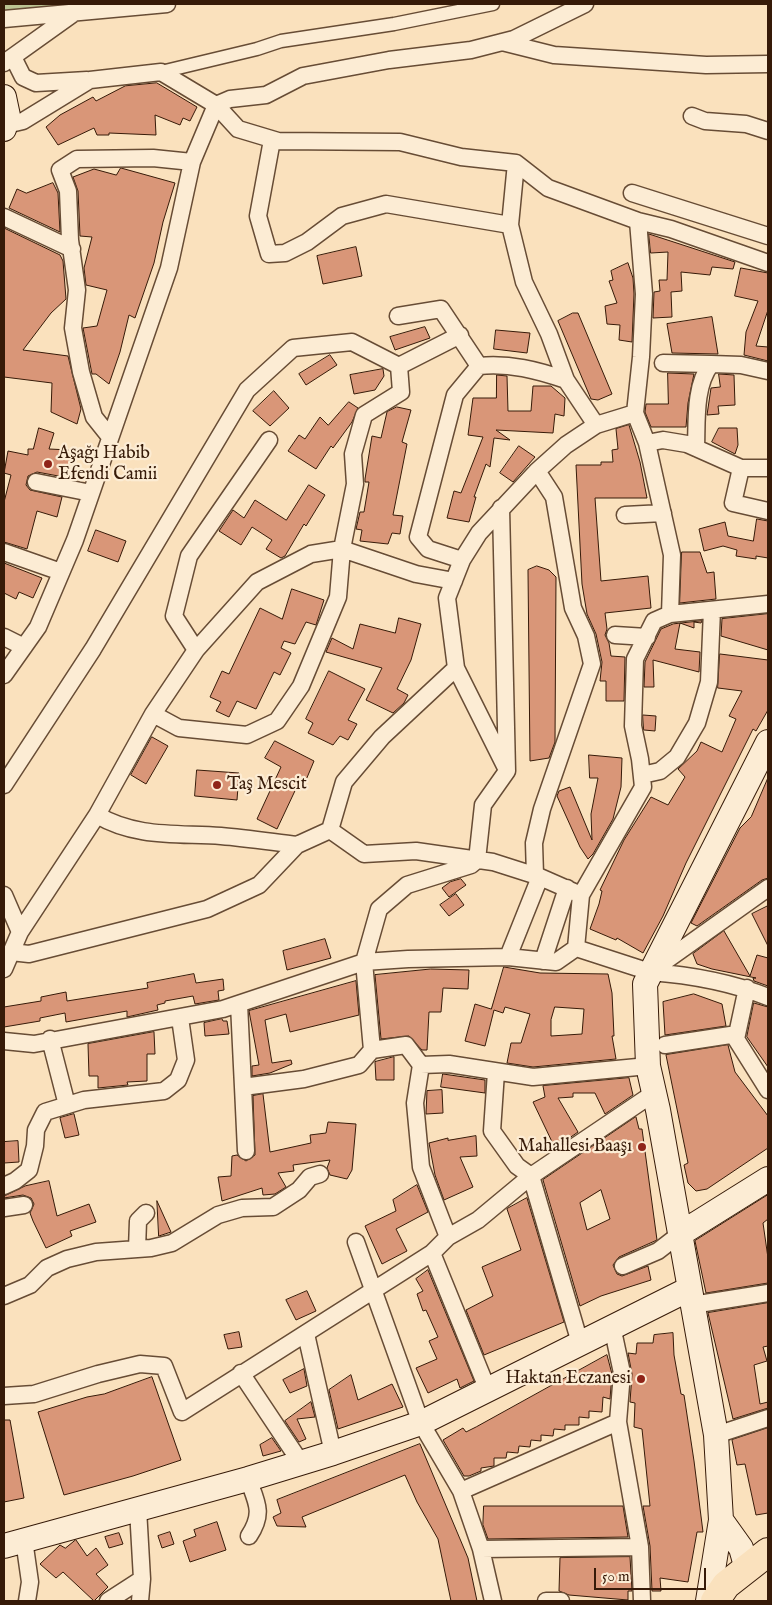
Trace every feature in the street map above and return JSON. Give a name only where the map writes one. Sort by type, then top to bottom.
[{"type":"highway","points":[[715,1601],[726,1585],[758,1576],[768,1552]]},
{"type":"main road","points":[[4,97],[8,107],[5,127]]},
{"type":"main road","points":[[708,1601],[722,1520],[716,1435],[648,1066],[645,984],[768,742]]},
{"type":"main road","points":[[680,1234],[768,1179]]},
{"type":"main road","points":[[14,1543],[333,1454],[421,1423],[612,1326],[691,1297]]},
{"type":"main road","points":[[722,1520],[758,1576]]},
{"type":"street","points":[[4,19],[167,4]]},
{"type":"street","points":[[76,12],[8,60],[23,77],[36,83],[90,80],[161,72],[281,41],[394,24],[493,4]]},
{"type":"street","points":[[4,675],[38,627],[91,493],[168,268],[192,162],[216,105],[230,99],[266,95],[303,76],[389,60],[471,50],[514,39],[585,4]]},
{"type":"street","points":[[502,42],[554,55],[706,65],[768,64]]},
{"type":"street","points":[[161,72],[216,105],[238,129],[272,140],[344,143],[400,142],[461,157],[516,163],[548,188],[638,221],[671,229],[768,263]]},
{"type":"street","points":[[5,127],[23,121],[90,80]]},
{"type":"street","points":[[692,116],[705,121],[746,124],[768,130]]},
{"type":"street","points":[[272,140],[258,216],[269,254],[285,253],[307,242],[342,216],[386,204],[510,225]]},
{"type":"street","points":[[110,437],[94,416],[81,372],[73,328],[77,290],[68,191],[60,170],[77,159],[153,158],[192,162]]},
{"type":"street","points":[[516,163],[510,225],[524,282],[549,334],[566,380],[596,425]]},
{"type":"street","points":[[632,193],[768,236]]},
{"type":"street","points":[[4,218],[72,249]]},
{"type":"street","points":[[638,221],[644,294],[641,357],[635,413],[646,443],[672,555],[670,614]]},
{"type":"street","points":[[398,316],[441,309],[479,366]]},
{"type":"street","points":[[398,366],[460,336]]},
{"type":"street","points":[[4,785],[93,649],[247,390],[293,348],[352,342],[398,366]]},
{"type":"street","points":[[663,363],[741,366],[768,371]]},
{"type":"street","points":[[696,448],[698,412],[704,374],[711,364]]},
{"type":"street","points":[[462,560],[428,549],[418,537],[456,395],[479,366],[508,365],[540,371],[566,380]]},
{"type":"street","points":[[153,714],[179,728],[247,735],[277,720],[301,686],[338,597],[342,549],[355,484],[353,454],[364,415],[401,392],[398,366]]},
{"type":"street","points":[[507,771],[456,668],[447,598],[462,560],[479,533],[537,471],[566,444],[596,425],[635,413]]},
{"type":"street","points":[[196,650],[174,616],[189,556],[269,440]]},
{"type":"street","points":[[646,443],[663,440],[687,444],[740,468],[768,468]]},
{"type":"street","points":[[740,468],[733,504],[768,511]]},
{"type":"street","points":[[508,957],[538,876],[534,843],[542,809],[592,664],[586,636],[573,608],[554,497],[537,471]]},
{"type":"street","points":[[36,482],[91,493]]},
{"type":"street","points":[[372,1050],[364,962],[379,909],[407,885],[471,865],[477,860],[483,805],[507,771],[502,508]]},
{"type":"street","points":[[625,516],[663,513]]},
{"type":"street","points":[[4,969],[20,932],[96,815],[153,714],[196,650],[257,582],[311,554],[342,549],[416,574],[454,581]]},
{"type":"street","points":[[4,552],[61,572]]},
{"type":"street","points":[[542,961],[574,892],[643,787],[633,726],[635,659],[654,621],[670,614],[768,604]]},
{"type":"street","points":[[642,775],[660,771],[677,757],[697,723],[709,682],[712,610]]},
{"type":"street","points":[[615,635],[647,637]]},
{"type":"street","points":[[4,637],[24,648]]},
{"type":"street","points":[[11,952],[29,954],[207,909],[259,885],[298,845],[330,830],[344,782],[382,737],[456,668]]},
{"type":"street","points":[[96,815],[112,824],[143,833],[175,836],[220,836],[298,845]]},
{"type":"street","points":[[330,830],[364,854],[416,851],[477,860],[538,876],[574,892]]},
{"type":"street","points":[[650,972],[768,888]]},
{"type":"street","points":[[574,892],[576,948]]},
{"type":"street","points":[[4,895],[20,932]]},
{"type":"street","points":[[576,948],[650,972],[683,974],[746,988],[768,997]]},
{"type":"street","points":[[4,1041],[34,1044],[50,1039],[180,1018],[240,1004],[364,962],[408,958],[508,957],[556,962],[576,948]]},
{"type":"street","points":[[746,988],[736,1039],[768,1090]]},
{"type":"street","points":[[240,1004],[246,1150]]},
{"type":"street","points":[[4,1186],[15,1181],[29,1170],[35,1146],[36,1130],[46,1112],[84,1100],[164,1091],[178,1080],[186,1060],[180,1018]]},
{"type":"street","points":[[665,1045],[737,1034]]},
{"type":"street","points":[[50,1039],[67,1105]]},
{"type":"street","points":[[243,1087],[304,1079],[359,1065],[372,1050],[406,1045],[421,1065],[415,1103],[421,1167],[448,1237]]},
{"type":"street","points":[[421,1065],[449,1064],[533,1077],[648,1066]]},
{"type":"street","points":[[496,1072],[492,1131],[517,1166],[531,1176],[580,1343]]},
{"type":"street","points":[[4,1396],[34,1394],[98,1374],[140,1364],[164,1366],[182,1412],[432,1253],[448,1237],[478,1220],[531,1176],[654,1093]]},
{"type":"street","points":[[4,1296],[30,1285],[47,1268],[67,1259],[96,1252],[137,1249],[172,1243],[218,1214],[242,1208],[273,1207],[299,1190],[310,1177],[320,1174]]},
{"type":"street","points":[[4,1208],[24,1205]]},
{"type":"street","points":[[137,1249],[138,1221],[146,1213]]},
{"type":"street","points":[[623,1266],[658,1251],[680,1234]]},
{"type":"street","points":[[356,1242],[375,1289],[421,1423],[461,1491],[481,1549],[493,1601]]},
{"type":"street","points":[[432,1253],[487,1388]]},
{"type":"street","points":[[691,1297],[768,1293]]},
{"type":"street","points":[[612,1326],[622,1373],[618,1422],[640,1547],[642,1601]]},
{"type":"street","points":[[306,1334],[333,1454]]},
{"type":"street","points":[[241,1373],[301,1463]]},
{"type":"street","points":[[716,1435],[768,1418]]},
{"type":"street","points":[[461,1491],[618,1422]]},
{"type":"street","points":[[248,1479],[259,1509],[258,1523],[249,1536]]},
{"type":"street","points":[[138,1509],[142,1579],[140,1601]]},
{"type":"street","points":[[14,1543],[30,1582],[26,1601]]},
{"type":"street","points":[[481,1549],[640,1547]]},
{"type":"street","points":[[108,1601],[142,1579]]},
{"type":"street","points":[[546,1601],[562,1601]]},
{"type":"green space","points":[[4,4],[167,4],[4,14]]},
{"type":"building","points":[[157,83],[197,107],[190,121],[183,118],[180,125],[155,115],[156,135],[109,133],[109,135],[97,135],[94,128],[58,145],[46,127],[60,115],[93,97],[96,101],[125,86]]},
{"type":"building","points":[[121,168],[175,183],[163,222],[154,263],[135,318],[129,315],[120,352],[109,384],[96,374],[92,374],[83,328],[97,326],[107,290],[86,285],[84,268],[92,237],[80,236],[78,191],[73,177],[94,169],[116,175]]},
{"type":"building","points":[[53,183],[58,193],[60,232],[9,208],[17,189],[26,193]]},
{"type":"building","points":[[4,228],[60,255],[63,261],[66,299],[51,313],[23,350],[68,356],[81,409],[77,424],[51,412],[52,383],[4,377]]},
{"type":"building","points":[[649,234],[735,262],[733,269],[712,267],[710,275],[681,272],[682,291],[671,292],[672,317],[653,318],[654,292],[660,291],[659,280],[667,280],[668,252],[651,253]]},
{"type":"building","points":[[356,247],[362,276],[323,284],[317,256]]},
{"type":"building","points":[[628,263],[633,278],[634,294],[632,342],[619,340],[620,325],[607,324],[605,306],[617,303],[609,281],[613,280],[611,271]]},
{"type":"building","points":[[741,268],[768,273],[768,310],[756,346],[768,347],[768,361],[744,355],[746,332],[758,301],[735,296]]},
{"type":"building","points":[[573,313],[578,313],[612,394],[598,400],[591,399],[558,321]]},
{"type":"building","points":[[712,317],[718,354],[672,353],[667,324]]},
{"type":"building","points":[[425,327],[430,338],[395,350],[390,337]]},
{"type":"building","points":[[496,330],[530,333],[527,353],[494,349]]},
{"type":"building","points":[[330,355],[337,365],[306,385],[299,374]]},
{"type":"building","points":[[383,369],[384,376],[375,390],[354,394],[350,375]]},
{"type":"building","points":[[668,373],[694,374],[688,403],[686,427],[651,427],[645,412],[646,404],[668,404]]},
{"type":"building","points":[[719,374],[734,375],[735,405],[718,406],[719,414],[707,415],[711,388],[720,387]]},
{"type":"building","points":[[497,375],[507,376],[508,411],[531,411],[533,386],[551,386],[565,398],[564,416],[555,414],[553,433],[496,430],[510,440],[494,438],[490,467],[486,464],[474,497],[476,497],[469,522],[447,518],[454,491],[461,493],[483,437],[468,435],[473,398],[496,398]]},
{"type":"building","points":[[274,391],[289,408],[270,426],[253,411]]},
{"type":"building","points":[[349,402],[358,408],[352,422],[333,448],[331,446],[316,469],[288,451],[299,435],[305,439],[320,417],[328,425]]},
{"type":"building","points":[[397,407],[411,410],[402,442],[407,444],[393,515],[403,516],[400,534],[392,533],[388,544],[360,541],[362,530],[356,529],[360,512],[364,512],[369,482],[365,482],[365,479],[372,436],[381,438],[387,412]]},
{"type":"building","points":[[629,425],[640,462],[647,498],[595,498],[601,581],[648,576],[651,608],[605,613],[607,629],[605,635],[609,643],[611,656],[625,657],[624,701],[606,701],[606,681],[600,681],[602,662],[596,634],[587,614],[582,584],[576,465],[601,465],[601,462],[613,462],[612,450],[618,449],[616,429]]},
{"type":"building","points":[[39,428],[54,433],[49,449],[70,450],[69,478],[37,472],[28,476],[26,485],[30,490],[62,497],[57,517],[37,511],[27,549],[4,542],[4,502],[11,475],[4,473],[8,451],[28,455],[28,449],[33,449]]},
{"type":"building","points":[[719,428],[737,428],[738,445],[735,454],[712,442]]},
{"type":"building","points":[[519,446],[535,457],[513,482],[500,473]]},
{"type":"building","points":[[309,485],[325,495],[306,526],[304,524],[285,556],[281,558],[266,549],[272,540],[252,527],[241,545],[219,531],[233,510],[244,518],[255,500],[286,520]]},
{"type":"building","points":[[757,519],[768,521],[768,558],[756,556],[756,559],[736,556],[737,550],[723,546],[704,551],[699,529],[725,522],[728,536],[753,541]]},
{"type":"building","points":[[96,530],[126,541],[118,562],[88,551]]},
{"type":"building","points":[[682,552],[700,552],[707,573],[714,572],[716,599],[680,603]]},
{"type":"building","points":[[4,563],[42,578],[33,598],[19,592],[16,599],[4,593]]},
{"type":"building","points":[[537,566],[549,570],[556,577],[555,742],[549,758],[530,761],[528,570]]},
{"type":"building","points":[[292,589],[324,600],[316,625],[306,622],[295,644],[284,641],[281,648],[291,653],[280,675],[274,672],[256,709],[237,701],[229,717],[216,711],[221,702],[210,697],[222,671],[229,674],[260,608],[282,619]]},
{"type":"building","points":[[768,614],[768,650],[721,636],[722,619]]},
{"type":"building","points":[[399,618],[421,624],[411,660],[397,689],[408,695],[404,703],[393,713],[366,700],[382,668],[326,652],[332,638],[353,649],[360,624],[395,633]]},
{"type":"building","points":[[702,621],[701,623],[694,622],[694,628],[681,623]]},
{"type":"building","points":[[680,623],[675,649],[700,652],[699,672],[653,660],[654,687],[644,687],[645,662],[661,629]]},
{"type":"building","points":[[720,654],[768,660],[768,710],[756,731],[753,729],[686,863],[663,916],[643,953],[617,938],[616,940],[590,929],[599,904],[602,891],[600,890],[624,840],[651,797],[668,805],[685,777],[678,769],[697,751],[701,742],[722,752],[736,719],[729,716],[742,691],[718,688]]},
{"type":"building","points":[[329,671],[365,689],[348,720],[357,724],[348,740],[340,736],[333,745],[308,733],[313,723],[306,719]]},
{"type":"building","points":[[643,715],[656,716],[655,731],[644,730]]},
{"type":"building","points":[[152,737],[168,746],[146,784],[131,775]]},
{"type":"building","points":[[275,741],[314,761],[306,780],[301,778],[277,829],[257,819],[281,767],[265,758]]},
{"type":"building","points":[[589,755],[622,758],[621,787],[613,819],[593,854],[588,859],[580,847],[557,796],[559,791],[570,787],[592,840],[591,814],[598,778],[590,778]]},
{"type":"building","name":"Taş Mescit","points":[[197,770],[239,773],[237,800],[195,796]]},
{"type":"building","points":[[768,778],[768,878],[762,880],[697,926],[691,923],[740,828],[751,817]]},
{"type":"building","points":[[461,879],[466,885],[449,897],[442,888],[450,882]]},
{"type":"building","points":[[456,894],[464,905],[449,916],[440,905]]},
{"type":"building","points":[[768,906],[768,946],[752,914]]},
{"type":"building","points":[[724,931],[750,976],[757,955],[768,958],[768,986],[754,981],[753,978],[756,978],[697,964],[693,954]]},
{"type":"building","points":[[325,939],[331,958],[287,970],[283,951]]},
{"type":"building","points":[[504,967],[540,973],[608,974],[612,993],[614,1036],[612,1036],[616,1059],[533,1067],[507,1063],[511,1043],[521,1043],[530,1014],[505,1007],[503,1013],[494,1010],[485,1046],[465,1041],[475,1004],[491,1009]],"holes":[[[555,1007],[584,1009],[582,1034],[551,1036],[551,1020]]]},
{"type":"building","points":[[431,969],[469,970],[468,989],[443,988],[441,1012],[429,1012],[427,1050],[422,1050],[409,1036],[381,1039],[375,975]]},
{"type":"building","points":[[194,974],[196,983],[223,979],[224,990],[218,991],[219,1000],[195,1004],[193,996],[165,1001],[165,1003],[157,1005],[158,1010],[127,1017],[127,1011],[66,1022],[65,1013],[40,1018],[40,1021],[4,1027],[4,1007],[41,1001],[41,997],[66,992],[67,1001],[148,988],[147,983]]},
{"type":"building","points":[[356,981],[359,1015],[290,1032],[286,1014],[265,1020],[272,1063],[291,1060],[292,1064],[270,1073],[252,1076],[252,1066],[259,1065],[249,1011]]},
{"type":"building","points":[[694,994],[722,1004],[726,1026],[665,1035],[663,1002]]},
{"type":"building","points":[[754,1003],[768,1007],[768,1067],[747,1037]]},
{"type":"building","points":[[222,1019],[227,1021],[229,1034],[205,1036],[204,1023]]},
{"type":"building","points":[[154,1032],[155,1054],[147,1054],[147,1081],[127,1082],[128,1085],[98,1088],[98,1076],[89,1076],[88,1044]]},
{"type":"building","points":[[728,1045],[735,1072],[768,1116],[768,1148],[707,1189],[696,1191],[688,1183],[684,1165],[688,1163],[666,1055]]},
{"type":"building","points":[[394,1057],[394,1080],[376,1080],[375,1062]]},
{"type":"building","points":[[443,1074],[485,1080],[485,1093],[441,1087]]},
{"type":"building","points":[[629,1078],[633,1095],[605,1114],[595,1093],[573,1093],[573,1097],[558,1098],[578,1132],[555,1148],[533,1102],[545,1097],[543,1086]]},
{"type":"building","points":[[442,1090],[443,1113],[426,1114],[427,1091]]},
{"type":"building","points":[[263,1094],[270,1152],[311,1143],[310,1135],[326,1133],[328,1122],[356,1124],[352,1170],[347,1179],[330,1175],[327,1168],[330,1160],[293,1165],[294,1171],[278,1173],[286,1187],[275,1194],[263,1195],[262,1188],[222,1201],[218,1177],[231,1176],[232,1156],[237,1155],[246,1161],[255,1155],[253,1096]]},
{"type":"building","points":[[74,1114],[79,1135],[65,1138],[60,1118]]},
{"type":"building","points":[[636,1117],[639,1129],[642,1129],[657,1240],[619,1257],[613,1265],[617,1274],[622,1276],[648,1266],[651,1280],[601,1296],[580,1306],[543,1180]],"holes":[[[601,1190],[610,1219],[587,1230],[580,1203]]]},
{"type":"building","points":[[476,1136],[477,1156],[460,1157],[473,1187],[444,1200],[435,1175],[429,1143],[448,1138],[448,1140]]},
{"type":"building","points":[[18,1141],[19,1162],[4,1163],[4,1142]]},
{"type":"building","points":[[49,1181],[57,1216],[89,1204],[96,1222],[70,1231],[72,1236],[46,1248],[30,1213],[34,1204],[31,1198],[23,1195],[4,1198],[4,1196],[25,1186]]},
{"type":"building","points":[[417,1185],[428,1212],[396,1229],[407,1251],[382,1264],[365,1226],[396,1211],[393,1200]]},
{"type":"building","points":[[768,1195],[768,1219],[763,1223],[768,1258],[768,1283],[706,1293],[695,1241]]},
{"type":"building","points":[[527,1198],[564,1322],[484,1355],[466,1310],[493,1296],[482,1267],[521,1250],[507,1209]]},
{"type":"building","points":[[157,1201],[171,1232],[159,1236]]},
{"type":"building","points":[[428,1270],[474,1381],[460,1388],[457,1379],[428,1393],[416,1368],[437,1359],[429,1341],[438,1337],[426,1310],[423,1311],[417,1294],[423,1291],[416,1279]]},
{"type":"building","points":[[307,1291],[316,1311],[296,1320],[286,1300]]},
{"type":"building","points":[[768,1303],[768,1346],[763,1347],[767,1361],[754,1365],[760,1404],[768,1402],[768,1408],[733,1419],[708,1313]]},
{"type":"building","points":[[239,1332],[242,1347],[228,1349],[224,1335]]},
{"type":"building","points":[[673,1333],[674,1355],[681,1394],[684,1395],[703,1532],[697,1532],[688,1582],[660,1578],[661,1591],[652,1591],[650,1546],[643,1506],[650,1506],[642,1429],[634,1427],[635,1403],[630,1402],[632,1374],[628,1353],[636,1354],[637,1343],[653,1343],[654,1335]]},
{"type":"building","points":[[607,1355],[612,1374],[610,1399],[603,1397],[602,1412],[589,1411],[589,1418],[579,1417],[579,1425],[565,1425],[565,1430],[554,1429],[553,1436],[541,1435],[541,1441],[531,1440],[530,1447],[519,1446],[518,1453],[507,1452],[506,1458],[494,1458],[494,1466],[481,1468],[481,1471],[464,1476],[443,1440],[463,1428],[466,1432],[476,1427]]},
{"type":"building","points":[[304,1369],[307,1386],[290,1393],[283,1380]]},
{"type":"building","points":[[351,1375],[358,1400],[392,1384],[403,1407],[338,1429],[329,1390]]},
{"type":"building","points":[[152,1377],[181,1460],[133,1476],[64,1495],[38,1412],[87,1397],[104,1394]]},
{"type":"building","points":[[311,1402],[315,1417],[297,1419],[306,1439],[299,1442],[285,1421]]},
{"type":"building","points":[[4,1420],[10,1420],[24,1498],[4,1502]]},
{"type":"building","points":[[768,1428],[768,1513],[756,1515],[745,1464],[737,1465],[732,1440]]},
{"type":"building","points":[[272,1438],[281,1451],[263,1456],[260,1445]]},
{"type":"building","points":[[420,1444],[468,1558],[477,1601],[451,1601],[438,1539],[417,1502],[405,1475],[302,1517],[306,1527],[277,1526],[273,1517],[281,1513],[277,1500]]},
{"type":"building","points":[[484,1506],[623,1506],[628,1537],[488,1539],[483,1525]]},
{"type":"building","points":[[217,1522],[226,1550],[190,1562],[183,1541],[196,1536],[194,1530]]},
{"type":"building","points":[[170,1532],[174,1544],[162,1548],[158,1536]]},
{"type":"building","points":[[119,1533],[123,1544],[109,1548],[105,1537]]},
{"type":"building","points":[[76,1540],[87,1556],[96,1548],[108,1565],[96,1574],[108,1587],[94,1601],[63,1572],[56,1578],[40,1564],[60,1545],[65,1548]]},
{"type":"building","points":[[630,1557],[632,1591],[628,1591],[628,1600],[569,1595],[559,1591],[560,1558]]},
{"type":"place","name":"Aşağı Habib Efendi Camii","points":[[48,464]]},
{"type":"place","name":"Taş Mescit","points":[[217,785]]},
{"type":"place","name":"Mahallesi Baaşı","points":[[642,1147]]},
{"type":"place","name":"Haktan Eczanesi","points":[[641,1379]]}]
